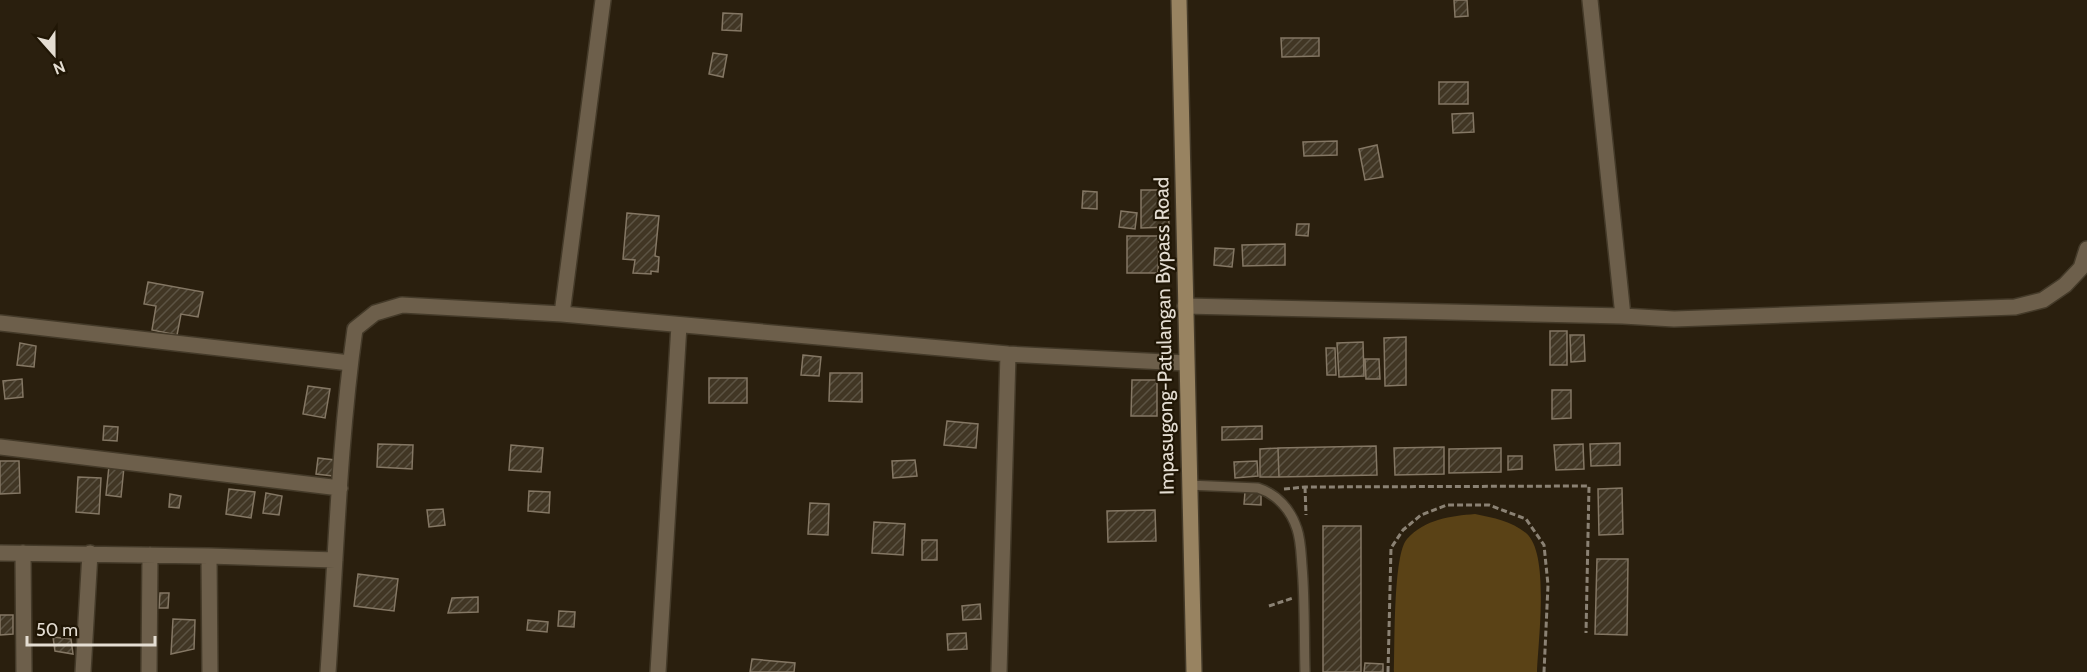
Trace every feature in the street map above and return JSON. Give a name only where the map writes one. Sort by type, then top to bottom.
[{"type":"main road","name":"Impasugong-Patulangan Bypass Road","points":[[1179,0],[1188,485],[1194,672]]},
{"type":"street","points":[[562,314],[603,0]]},
{"type":"street","points":[[1590,0],[1623,316]]},
{"type":"street","points":[[1185,306],[1674,319],[2015,307],[2043,300],[2065,285],[2081,268],[2087,249]]},
{"type":"street","points":[[328,672],[350,363],[355,329],[375,313],[402,305],[562,314],[1008,354],[1186,363]]},
{"type":"street","points":[[0,323],[350,363]]},
{"type":"street","points":[[658,672],[679,325]]},
{"type":"street","points":[[999,672],[1008,354]]},
{"type":"street","points":[[0,447],[340,488]]},
{"type":"street","points":[[0,553],[90,553],[335,560]]},
{"type":"street","points":[[84,672],[90,553]]},
{"type":"street","points":[[23,554],[24,672]]},
{"type":"street","points":[[148,672],[150,555]]},
{"type":"street","points":[[209,556],[210,672]]},
{"type":"lane","points":[[1188,485],[1258,488],[1268,491],[1283,504],[1297,529],[1304,594],[1305,672]]},
{"type":"path","points":[[1268,491],[1305,487],[1589,486],[1587,633]]},
{"type":"path","points":[[1297,529],[1306,519],[1305,487]]},
{"type":"path","points":[[1388,672],[1391,548],[1403,530],[1421,515],[1447,505],[1489,505],[1526,519],[1544,545],[1548,585],[1544,672]]},
{"type":"path","points":[[1269,606],[1304,594]]},
{"type":"shaded area","points":[[1475,514],[1514,526],[1526,533],[1533,543],[1538,559],[1541,598],[1537,672],[1394,672],[1397,581],[1402,548],[1414,532],[1430,523]]},
{"type":"building","points":[[1454,0],[1467,0],[1468,16],[1455,17]]},
{"type":"building","points":[[723,13],[742,14],[741,31],[722,30]]},
{"type":"building","points":[[1281,38],[1319,38],[1319,56],[1282,57]]},
{"type":"building","points":[[713,53],[727,55],[723,77],[709,74]]},
{"type":"building","points":[[1439,82],[1468,82],[1468,104],[1439,104]]},
{"type":"building","points":[[1473,113],[1474,132],[1453,133],[1452,114]]},
{"type":"building","points":[[1337,141],[1337,155],[1304,156],[1303,142]]},
{"type":"building","points":[[1377,145],[1383,177],[1365,180],[1359,149]]},
{"type":"building","points":[[1141,190],[1168,190],[1169,227],[1141,228]]},
{"type":"building","points":[[1083,191],[1097,192],[1097,209],[1082,208]]},
{"type":"building","points":[[1121,211],[1137,213],[1135,229],[1119,227]]},
{"type":"building","points":[[627,213],[659,216],[655,256],[659,257],[658,272],[633,273],[635,260],[623,259]]},
{"type":"building","points":[[1297,224],[1309,224],[1308,236],[1296,235]]},
{"type":"building","points":[[1127,236],[1159,236],[1158,273],[1127,273]]},
{"type":"building","points":[[1285,244],[1285,265],[1243,266],[1242,245]]},
{"type":"building","points":[[1215,248],[1234,249],[1232,267],[1214,265]]},
{"type":"building","points":[[148,282],[203,292],[198,317],[181,314],[177,335],[152,330],[156,306],[144,304]]},
{"type":"building","points":[[1550,331],[1567,331],[1567,365],[1550,365]]},
{"type":"building","points":[[1570,335],[1584,335],[1585,361],[1571,362]]},
{"type":"building","points":[[1406,337],[1406,385],[1385,386],[1384,338]]},
{"type":"building","points":[[1363,342],[1364,376],[1339,377],[1337,343]]},
{"type":"building","points":[[20,343],[36,346],[34,367],[17,365]]},
{"type":"building","points":[[1326,348],[1335,348],[1336,375],[1327,375]]},
{"type":"building","points":[[803,355],[821,357],[819,376],[801,375]]},
{"type":"building","points":[[1365,359],[1379,359],[1380,379],[1366,379]]},
{"type":"building","points":[[830,373],[862,373],[862,402],[829,401]]},
{"type":"building","points":[[709,378],[747,378],[747,403],[709,403]]},
{"type":"building","points":[[22,379],[23,397],[5,399],[3,381]]},
{"type":"building","points":[[1132,380],[1157,380],[1157,416],[1131,416]]},
{"type":"building","points":[[308,386],[330,389],[325,418],[303,414]]},
{"type":"building","points":[[1552,390],[1571,390],[1571,418],[1552,419]]},
{"type":"building","points":[[947,421],[978,424],[976,448],[944,445]]},
{"type":"building","points":[[104,426],[118,427],[117,441],[103,440]]},
{"type":"building","points":[[1262,426],[1262,439],[1222,440],[1222,427]]},
{"type":"building","points":[[1620,443],[1620,465],[1591,466],[1590,444]]},
{"type":"building","points":[[378,444],[413,445],[412,469],[377,467]]},
{"type":"building","points":[[1583,444],[1584,469],[1556,470],[1554,445]]},
{"type":"building","points":[[511,445],[543,448],[541,472],[509,470]]},
{"type":"building","points":[[1376,446],[1377,475],[1279,477],[1278,448]]},
{"type":"building","points":[[1444,447],[1444,474],[1395,475],[1394,448]]},
{"type":"building","points":[[1278,448],[1279,477],[1260,477],[1260,449]]},
{"type":"building","points":[[1501,448],[1501,472],[1449,473],[1449,449]]},
{"type":"building","points":[[1508,456],[1522,456],[1522,469],[1508,470]]},
{"type":"building","points":[[318,458],[335,460],[333,476],[316,474]]},
{"type":"building","points":[[915,460],[917,476],[893,478],[892,461]]},
{"type":"building","points":[[0,461],[19,461],[20,493],[0,494]]},
{"type":"building","points":[[1257,461],[1258,476],[1235,478],[1234,462]]},
{"type":"building","points":[[109,466],[124,467],[121,497],[106,495]]},
{"type":"building","points":[[78,477],[101,478],[99,514],[76,512]]},
{"type":"building","points":[[1622,488],[1623,534],[1599,535],[1598,489]]},
{"type":"building","points":[[229,489],[255,492],[251,518],[226,514]]},
{"type":"building","points":[[529,491],[550,492],[549,513],[528,511]]},
{"type":"building","points":[[1245,492],[1261,492],[1261,505],[1244,504]]},
{"type":"building","points":[[266,493],[282,496],[279,515],[263,513]]},
{"type":"building","points":[[170,494],[181,496],[179,508],[169,507]]},
{"type":"building","points":[[810,503],[829,504],[828,535],[808,534]]},
{"type":"building","points":[[443,509],[445,525],[429,527],[427,510]]},
{"type":"building","points":[[1155,510],[1156,541],[1108,542],[1107,511]]},
{"type":"building","points":[[874,522],[905,524],[903,555],[872,553]]},
{"type":"building","points":[[1323,526],[1361,526],[1361,672],[1323,672]]},
{"type":"building","points":[[922,540],[937,540],[937,560],[922,560]]},
{"type":"building","points":[[1597,559],[1628,559],[1627,635],[1595,634]]},
{"type":"building","points":[[358,574],[398,579],[394,611],[354,606]]},
{"type":"building","points":[[160,593],[169,593],[168,608],[159,608]]},
{"type":"building","points":[[478,597],[478,612],[448,613],[452,598]]},
{"type":"building","points":[[980,604],[981,619],[963,620],[962,606]]},
{"type":"building","points":[[559,611],[575,612],[574,627],[558,626]]},
{"type":"building","points":[[0,615],[13,615],[13,634],[0,635]]},
{"type":"building","points":[[173,619],[195,620],[194,649],[171,654]]},
{"type":"building","points":[[528,620],[548,622],[547,632],[527,630]]},
{"type":"building","points":[[966,633],[967,649],[948,650],[947,634]]},
{"type":"building","points":[[53,637],[71,639],[73,654],[55,651]]},
{"type":"building","points":[[752,659],[795,663],[794,672],[750,672]]},
{"type":"building","points":[[1365,663],[1383,664],[1383,672],[1364,672]]}]
